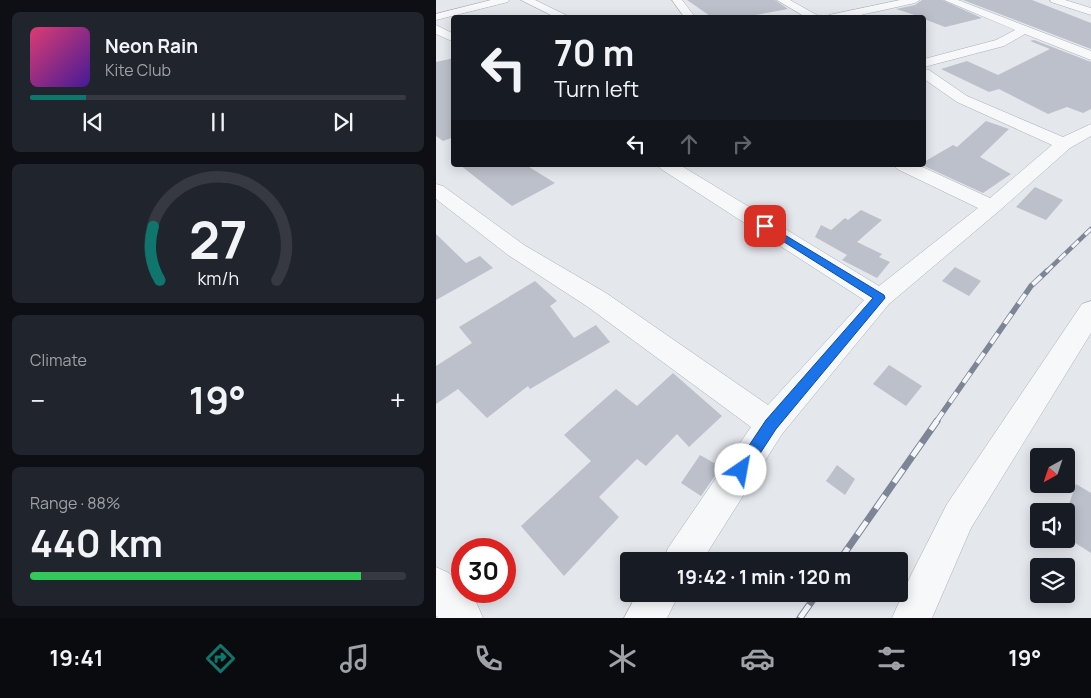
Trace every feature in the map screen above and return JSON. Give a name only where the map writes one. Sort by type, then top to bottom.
[{"type":"street","points":[[436,17],[504,0]]},
{"type":"street","points":[[526,0],[560,15]]},
{"type":"street","points":[[677,0],[689,15]]},
{"type":"street","points":[[782,0],[810,15]]},
{"type":"street","points":[[843,15],[915,0]]},
{"type":"street","points":[[949,0],[1091,56]]},
{"type":"street","points":[[1055,0],[1091,12]]},
{"type":"street","points":[[1076,7],[1090,0]]},
{"type":"street","points":[[436,29],[451,37]]},
{"type":"street","points":[[926,62],[1000,43],[1024,30]]},
{"type":"street","points":[[926,74],[962,99],[1064,144]]},
{"type":"street","points":[[687,552],[771,424],[880,298],[992,207],[1064,144],[1091,129]]},
{"type":"street","points":[[670,167],[880,298]]},
{"type":"street","points":[[907,167],[992,207]]},
{"type":"street","points":[[436,190],[516,250],[598,300],[771,424]]},
{"type":"street","points":[[912,618],[924,588],[959,516],[1091,311]]},
{"type":"street","points":[[436,586],[463,618]]},
{"type":"street","points":[[644,618],[655,602]]},
{"type":"building","points":[[687,0],[775,0],[788,9],[755,15],[709,15]]},
{"type":"building","points":[[922,0],[942,0],[982,18],[945,27],[926,20],[926,15],[915,15],[896,9],[915,5]]},
{"type":"building","points":[[963,0],[1032,0],[1091,23],[1091,49]]},
{"type":"building","points":[[1034,40],[1091,62],[1091,109],[1083,113],[1067,107],[1048,114],[999,89],[989,92],[941,69],[967,61],[998,75],[1050,49],[1030,41]]},
{"type":"building","points":[[451,59],[451,138],[443,141],[436,136],[436,62]]},
{"type":"building","points":[[986,121],[1009,129],[980,157],[1011,174],[983,193],[926,167],[926,161],[953,145],[957,147]]},
{"type":"building","points":[[463,167],[529,167],[555,183],[512,206]]},
{"type":"building","points":[[1035,187],[1063,200],[1046,220],[1016,207]]},
{"type":"building","points":[[861,210],[882,220],[857,242],[882,254],[879,257],[890,262],[877,278],[842,260],[847,255],[815,237],[821,225],[831,230],[845,218],[848,220]]},
{"type":"building","points":[[436,234],[466,263],[480,256],[493,268],[436,300]]},
{"type":"building","points":[[955,267],[981,281],[969,296],[942,281]]},
{"type":"building","points":[[535,281],[557,301],[550,306],[574,338],[596,325],[610,342],[530,389],[528,386],[487,418],[458,389],[436,404],[436,366],[472,343],[459,327]]},
{"type":"building","points":[[889,365],[922,386],[906,406],[873,384]]},
{"type":"building","points":[[673,373],[722,416],[689,447],[677,434],[646,466],[637,459],[599,497],[619,517],[564,576],[521,526],[591,461],[564,435],[616,389],[637,406]]},
{"type":"building","points":[[700,455],[721,467],[701,496],[681,483]]},
{"type":"building","points":[[837,465],[855,479],[845,495],[826,481]]},
{"type":"building","points":[[1076,484],[1091,493],[1091,553],[1075,543],[1075,503],[1069,503],[1073,493],[1075,493]]},
{"type":"railway","points":[[1046,272],[1091,229]]},
{"type":"railway","points":[[936,422],[1031,286],[1047,271]]},
{"type":"railway","points":[[845,552],[937,421]]},
{"type":"railway","points":[[800,618],[811,602]]},
{"type":"route","points":[[741,470],[771,424],[880,298],[765,226]]}]
